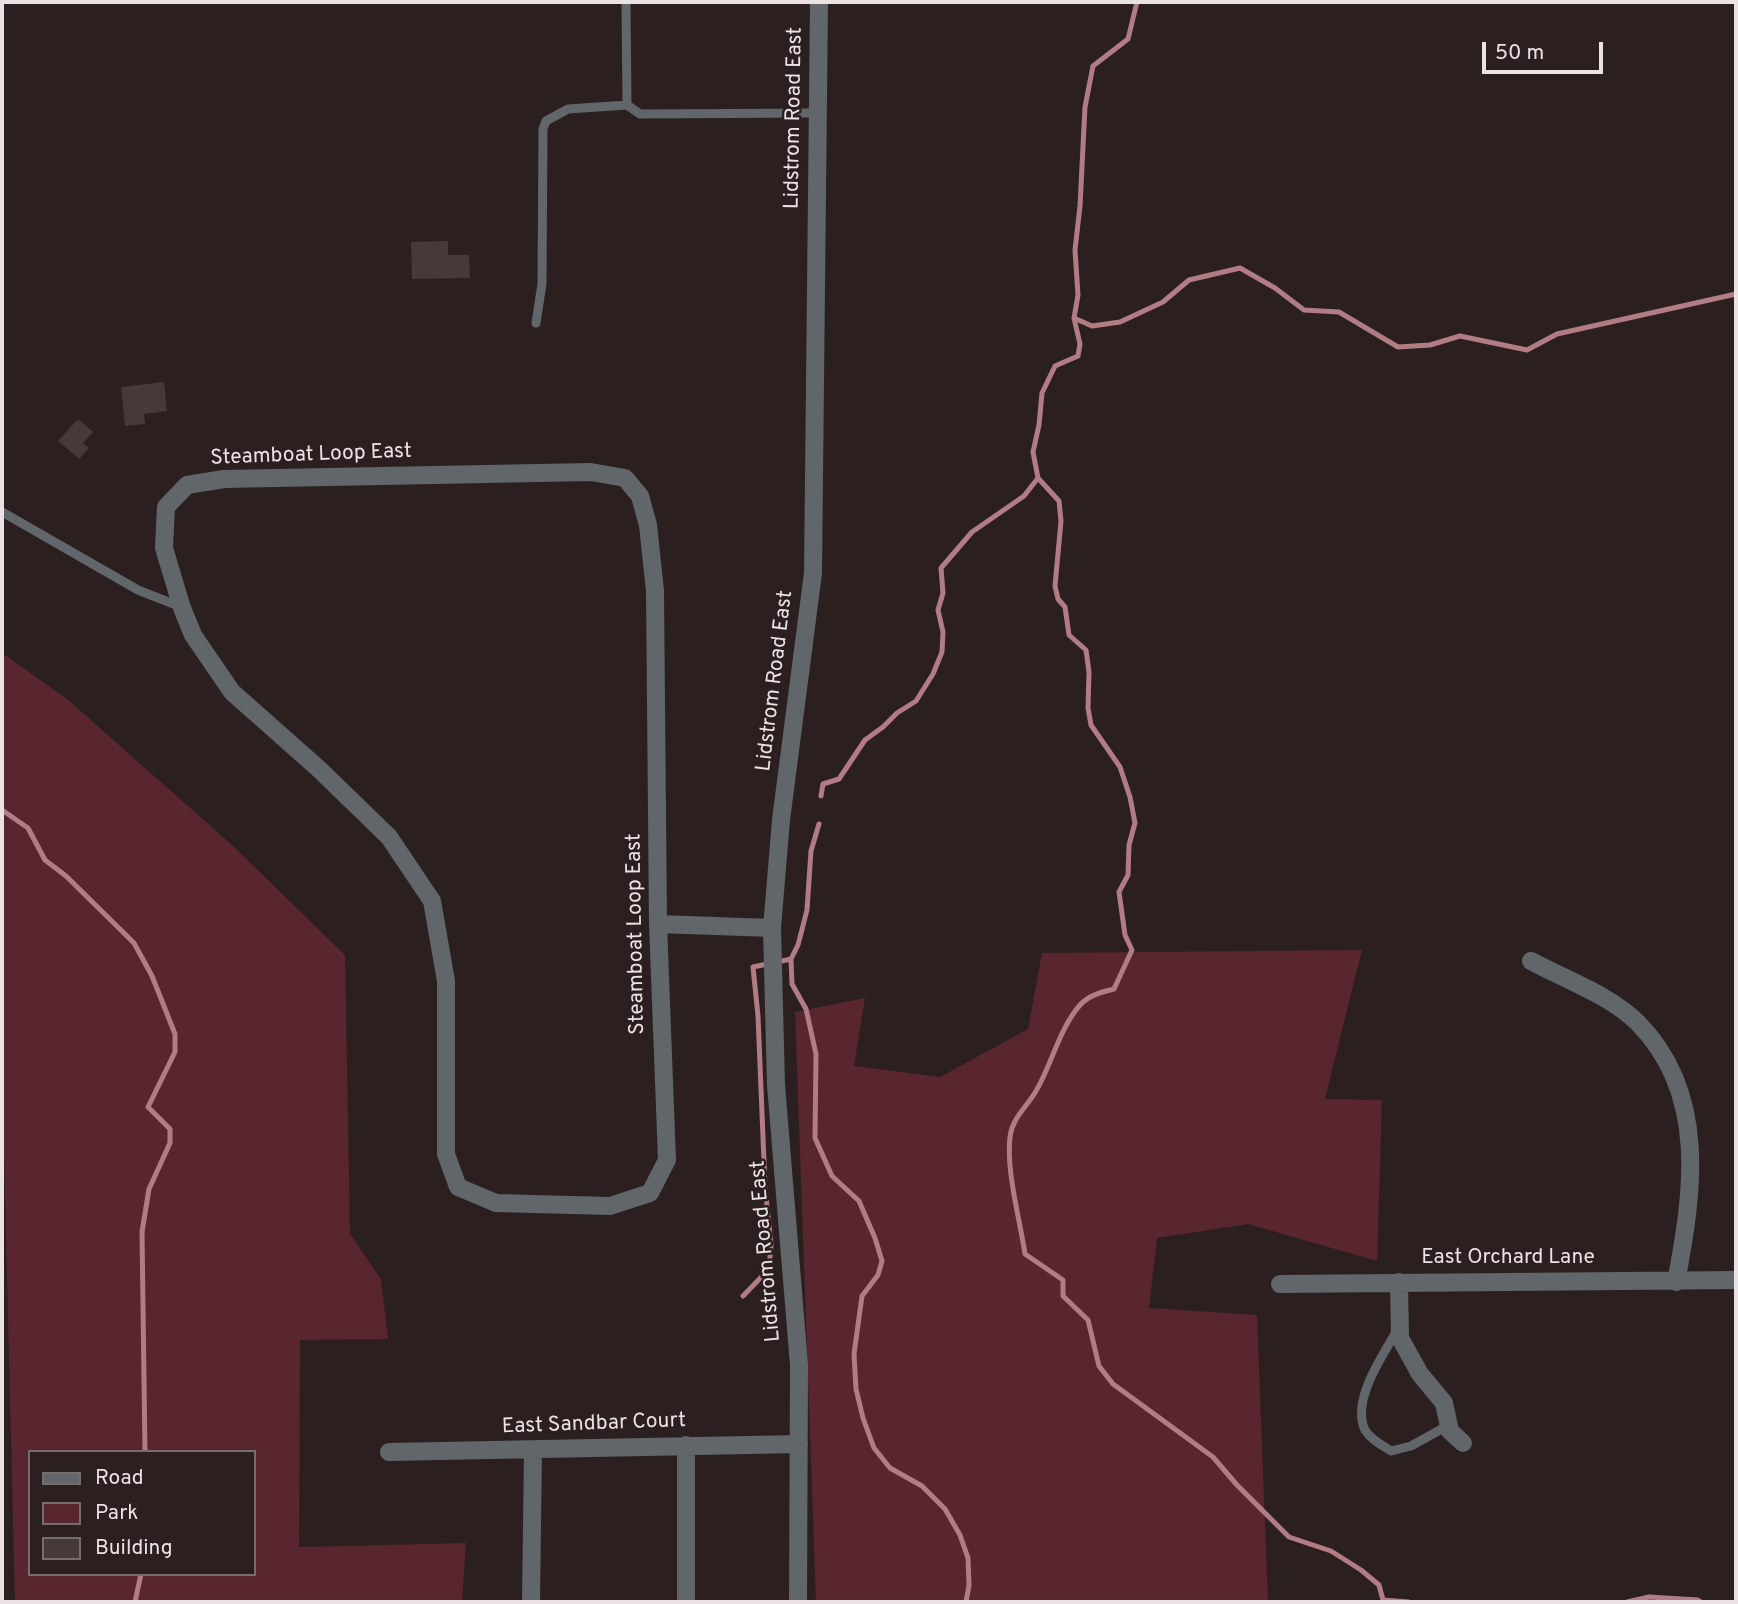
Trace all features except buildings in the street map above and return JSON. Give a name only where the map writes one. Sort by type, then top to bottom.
[{"type":"street","name":"Lidstrom Road East","points":[[798,1602],[799,1365],[776,1085],[772,928],[781,820],[813,573],[819,2]]},
{"type":"street","name":"Steamboat Loop East","points":[[591,472],[625,478],[640,496],[648,524],[655,590],[658,924],[667,1160],[650,1194],[610,1206],[496,1203],[458,1186],[446,1154],[446,981],[432,901],[389,836],[320,769],[232,692],[194,635],[182,608],[164,548],[166,507],[187,485],[224,479],[591,472]]},
{"type":"street","points":[[658,924],[772,928]]},
{"type":"street","points":[[1531,961],[1605,999],[1637,1022],[1666,1057],[1685,1105],[1691,1165],[1689,1214],[1676,1282]]},
{"type":"street","name":"East Orchard Lane","points":[[1280,1284],[1736,1280]]},
{"type":"street","points":[[1399,1282],[1400,1338],[1420,1374],[1444,1404],[1450,1431],[1463,1443]]},
{"type":"street","name":"East Sandbar Court","points":[[390,1452],[799,1444]]},
{"type":"street","points":[[686,1445],[686,1602]]},
{"type":"street","points":[[531,1602],[533,1450]]},
{"type":"lane","points":[[626,2],[627,106]]},
{"type":"lane","points":[[536,323],[541,284],[543,129],[546,121],[555,114],[598,106],[627,106],[640,114],[818,113]]},
{"type":"lane","points":[[2,512],[138,590],[182,608]]},
{"type":"lane","points":[[1400,1324],[1362,1399],[1360,1414],[1366,1430],[1375,1441],[1391,1451],[1411,1446],[1449,1425]]},
{"type":"green space","points":[[2,653],[67,699],[232,845],[345,955],[350,1234],[381,1279],[388,1339],[300,1340],[299,1547],[466,1543],[462,1602],[15,1602],[2,1075]]},
{"type":"green space","points":[[1362,950],[1325,1099],[1382,1100],[1377,1261],[1248,1224],[1157,1238],[1149,1308],[1257,1315],[1268,1602],[816,1602],[795,1012],[865,998],[854,1066],[940,1077],[1028,1029],[1042,953]]},
{"type":"waterway","points":[[1137,2],[1128,39],[1093,66],[1085,107],[1075,250],[1078,295],[1074,318],[1080,344],[1078,356],[1055,366],[1042,393],[1033,452],[1038,478],[1059,501],[1061,521],[1055,586],[1058,599],[1065,607],[1069,635],[1086,650],[1091,725],[1120,767],[1130,797],[1135,823],[1129,845],[1128,875],[1119,892],[1125,935],[1132,950],[1114,989],[1087,999],[1073,1014],[1036,1091],[1011,1130],[1009,1150],[1014,1196],[1025,1254],[1063,1280],[1063,1296],[1088,1320],[1099,1366],[1113,1384],[1213,1457],[1289,1537],[1331,1551],[1361,1570],[1379,1585],[1383,1600],[1409,1602]]},
{"type":"waterway","points":[[1074,318],[1092,326],[1120,322],[1163,302],[1189,280],[1240,268],[1275,288],[1304,310],[1339,312],[1398,347],[1430,345],[1460,336],[1527,350],[1557,334],[1736,294]]},
{"type":"waterway","points":[[821,796],[823,784],[839,779],[865,740],[916,701],[933,674],[942,652],[943,632],[938,610],[943,593],[941,568],[972,532],[1024,496],[1038,478]]},
{"type":"waterway","points":[[2,810],[28,828],[45,860],[66,876],[134,943],[152,976],[175,1034],[175,1052],[148,1107],[170,1129],[170,1143],[149,1189],[142,1232],[145,1450]]},
{"type":"waterway","points":[[819,824],[811,851],[807,910],[798,945],[791,959],[792,984],[806,1009],[816,1054],[815,1138],[832,1176],[859,1201],[882,1261],[878,1275],[862,1296],[854,1354],[856,1389],[874,1448],[890,1468],[922,1486],[945,1509],[960,1535],[968,1558],[969,1585],[966,1602]]},
{"type":"waterway","points":[[743,1296],[769,1269],[771,1245],[765,1186],[758,1016],[753,967],[791,959]]},
{"type":"waterway","points":[[135,1602],[141,1576]]},
{"type":"waterway","points":[[1627,1602],[1649,1597],[1701,1602]]}]
